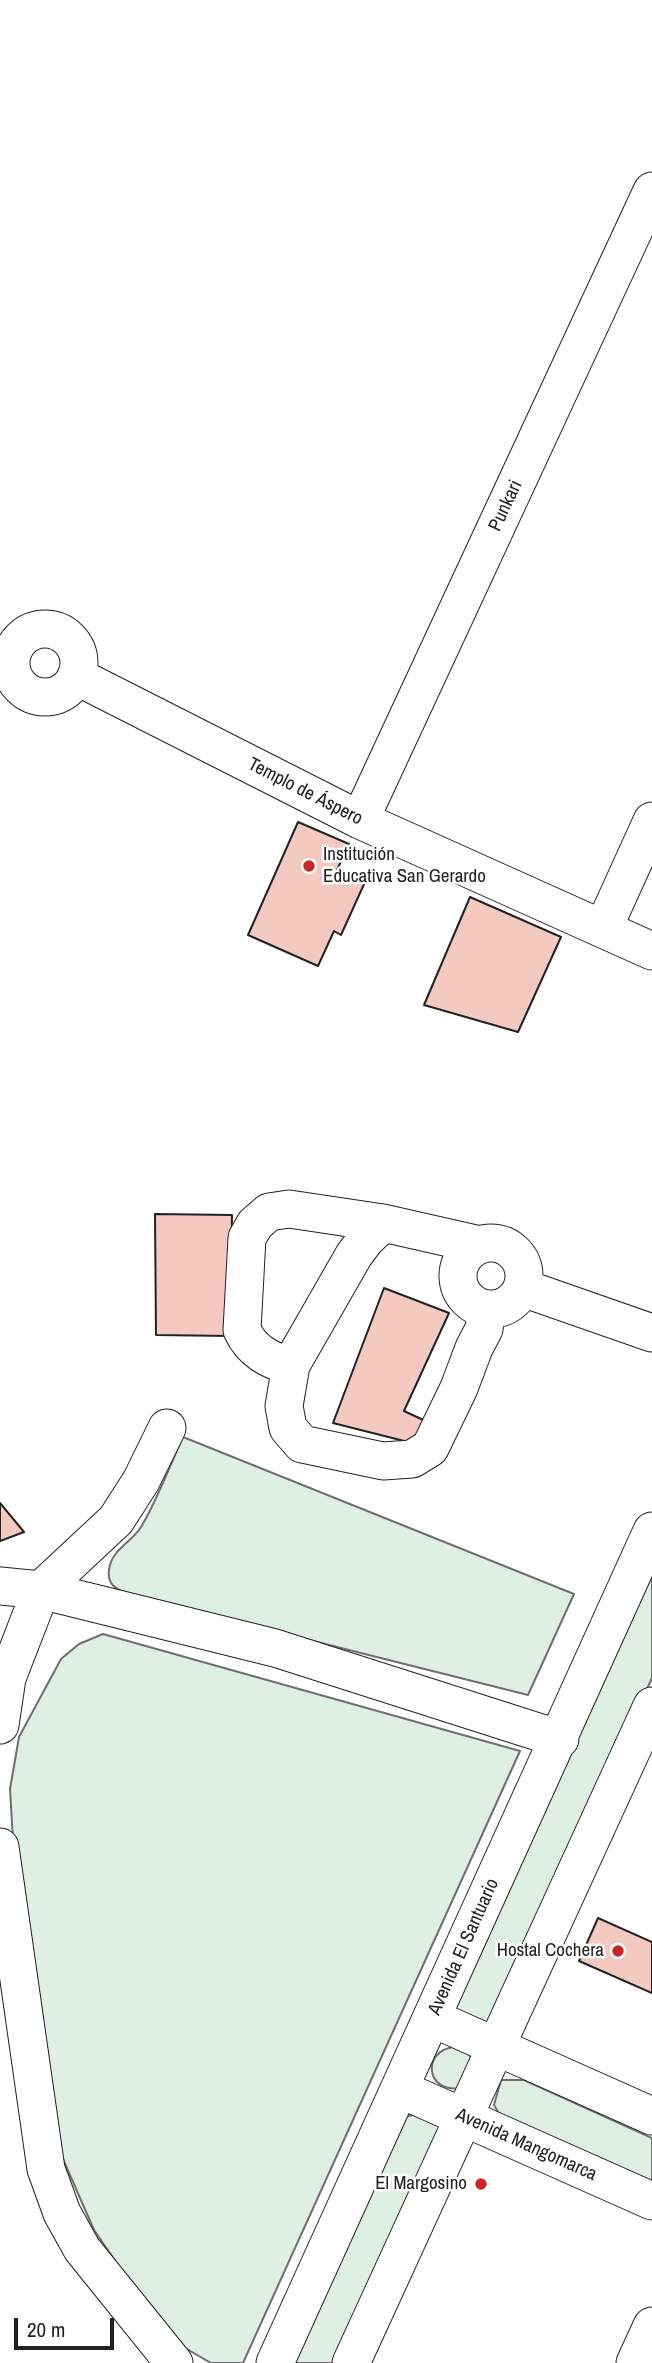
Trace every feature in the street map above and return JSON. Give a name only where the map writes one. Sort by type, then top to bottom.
[{"type":"street","name":"Punkari","points":[[360,820],[652,191]]},
{"type":"street","name":"Templo de Áspero","points":[[76,676],[360,820],[652,951]]},
{"type":"street","points":[[603,929],[652,821]]},
{"type":"street","points":[[291,1365],[276,1363],[260,1352],[247,1341],[242,1330],[247,1238],[256,1224],[269,1212],[289,1209],[383,1223],[480,1245]]},
{"type":"street","points":[[383,1223],[354,1255],[291,1365],[284,1406],[288,1428],[302,1444],[383,1461],[412,1459],[430,1447],[484,1329],[487,1309]]},
{"type":"street","points":[[491,1243],[511,1249],[524,1266],[524,1282],[517,1297],[509,1304],[487,1309],[468,1299],[458,1280],[459,1269],[470,1251],[491,1243]]},
{"type":"street","points":[[524,1282],[652,1322]]},
{"type":"street","points":[[524,1282],[652,1333]]},
{"type":"street","points":[[0,1725],[8,1678],[41,1590],[116,1520],[141,1481],[167,1428]]},
{"type":"street","name":"Avenida El Santuario","points":[[275,2363],[652,1531]]},
{"type":"street","points":[[0,1586],[41,1590],[275,1648],[560,1739]]},
{"type":"street","points":[[351,2363],[652,1706]]},
{"type":"street","points":[[0,1847],[46,2169],[62,2213],[82,2249],[174,2363]]},
{"type":"street","points":[[432,2018],[652,2116]]},
{"type":"street","name":"Avenida Mangomarca","points":[[400,2089],[652,2201]]},
{"type":"street","points":[[635,2363],[652,2326]]},
{"type":"green space","points":[[183,1437],[574,1594],[528,1695],[126,1594],[115,1587],[109,1579],[113,1557],[137,1533],[147,1517]]},
{"type":"green space","points":[[652,1567],[652,1678],[493,2023],[481,2027],[458,2019],[455,2003]]},
{"type":"green space","points":[[103,1634],[520,1751],[243,2363],[211,2363],[180,2345],[136,2291],[94,2230],[59,2150],[13,1840],[10,1789],[19,1737],[61,1659],[79,1644]]},
{"type":"green space","points":[[454,2047],[472,2058],[461,2088],[440,2085],[432,2071],[436,2056],[443,2050]]},
{"type":"green space","points":[[501,2080],[524,2080],[652,2138],[652,2185],[501,2117],[494,2105]]},
{"type":"green space","points":[[422,2113],[439,2124],[439,2142],[338,2363],[289,2363],[404,2117]]},
{"type":"building","points":[[298,822],[349,844],[337,870],[365,882],[341,935],[334,931],[318,966],[248,935]]},
{"type":"building","points":[[470,897],[561,937],[518,1032],[424,1005]]},
{"type":"building","points":[[155,1214],[232,1215],[230,1336],[156,1335]]},
{"type":"building","points":[[384,1288],[449,1313],[404,1411],[432,1424],[420,1445],[333,1423]]},
{"type":"building","points":[[0,1503],[24,1532],[0,1541]]},
{"type":"building","name":"Hostal Cochera","points":[[598,1918],[652,1942],[652,1993],[579,1961]]},
{"type":"place","name":"Institución Educativa San Gerardo","points":[[309,866]]},
{"type":"place","name":"Hostal Cochera","points":[[618,1951]]},
{"type":"place","name":"El Margosino","points":[[481,2184]]}]
